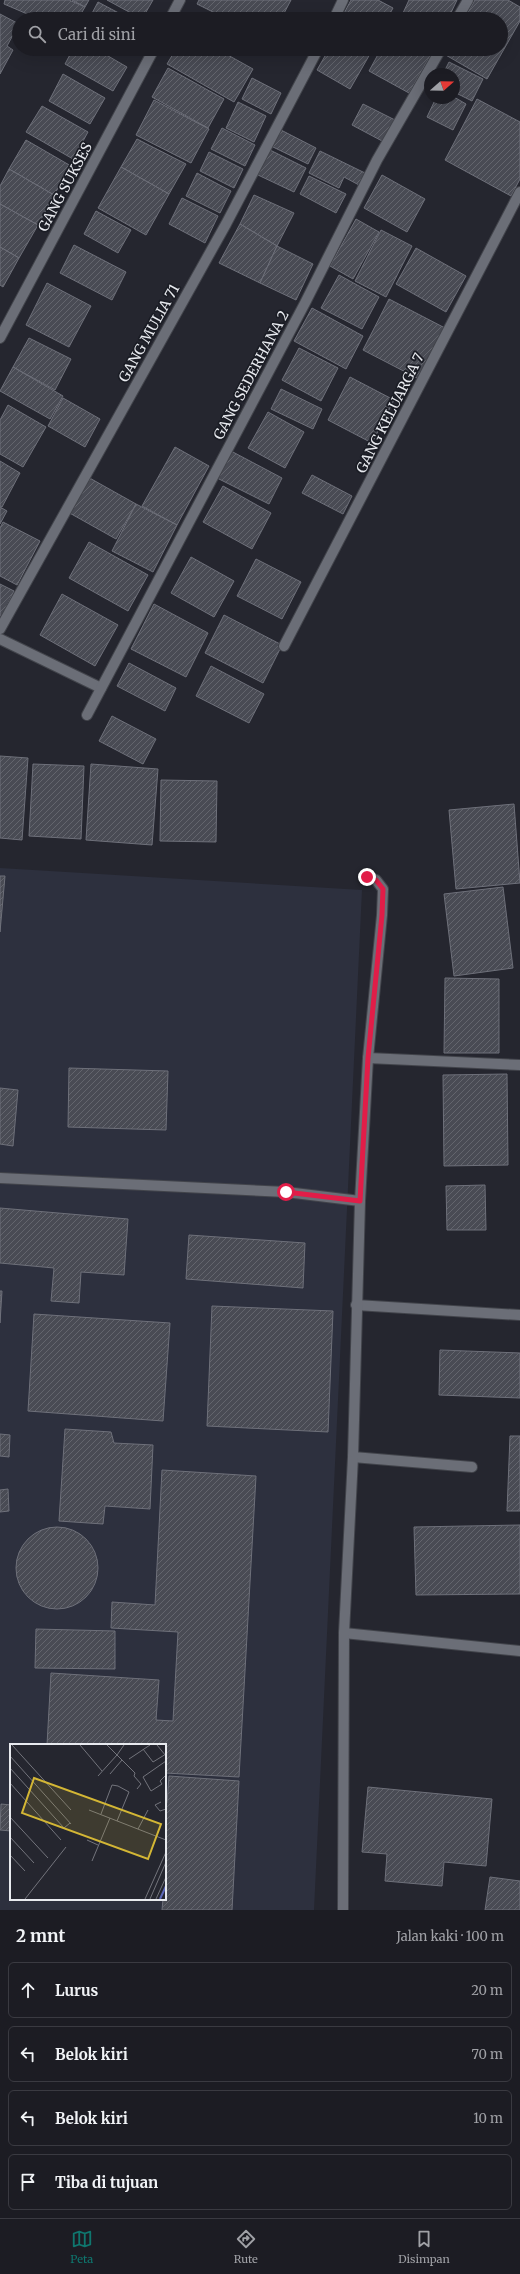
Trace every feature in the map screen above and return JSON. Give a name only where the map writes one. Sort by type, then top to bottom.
[{"type":"street","points":[[174,12],[180,0]]},
{"type":"street","points":[[338,12],[344,0]]},
{"type":"street","points":[[462,12],[468,0]]},
{"type":"street","name":"GANG SUKSES","points":[[0,338],[150,56]]},
{"type":"street","name":"GANG MULIA 71","points":[[0,629],[226,224],[314,56]]},
{"type":"street","name":"GANG SEDERHANA 2","points":[[87,715],[305,303],[378,160],[436,56]]},
{"type":"street","name":"GANG KELUARGA 7","points":[[284,646],[520,192]]},
{"type":"street","points":[[0,639],[101,688]]},
{"type":"street","points":[[343,1910],[344,1633],[353,1457],[360,1201],[368,1058],[382,915],[383,889],[376,880],[367,877]]},
{"type":"street","points":[[368,1058],[520,1065]]},
{"type":"street","points":[[0,1178],[286,1192],[360,1201]]},
{"type":"street","points":[[356,1305],[520,1314]]},
{"type":"street","points":[[353,1457],[472,1466]]},
{"type":"street","points":[[344,1633],[520,1651]]},
{"type":"shaded area","points":[[0,868],[362,890],[314,1910],[0,1910]]},
{"type":"building","points":[[5,0],[69,0],[85,7],[82,12],[23,12],[4,4]]},
{"type":"building","points":[[72,0],[89,0],[85,7]]},
{"type":"building","points":[[107,0],[153,0],[146,12],[129,12]]},
{"type":"building","points":[[199,0],[291,0],[285,12],[213,12],[197,4]]},
{"type":"building","points":[[351,0],[378,0],[393,8],[391,12],[345,12]]},
{"type":"building","points":[[409,0],[457,0],[451,12],[403,12]]},
{"type":"building","points":[[475,0],[508,0],[520,7],[520,21],[508,42],[508,12],[468,12]]},
{"type":"building","points":[[98,2],[117,12],[93,12]]},
{"type":"building","points":[[0,14],[12,20],[12,37],[7,46],[12,49],[12,52],[0,74]]},
{"type":"building","points":[[69,56],[108,56],[127,67],[113,91],[65,64]]},
{"type":"building","points":[[172,56],[230,56],[253,69],[234,102],[167,64]]},
{"type":"building","points":[[325,56],[369,56],[350,89],[317,70]]},
{"type":"building","points":[[377,56],[430,56],[409,93],[369,71]]},
{"type":"building","points":[[447,56],[500,56],[487,79]]},
{"type":"building","points":[[449,62],[483,79],[472,101],[460,95],[460,68],[446,68]]},
{"type":"building","points":[[168,68],[224,99],[208,128],[152,97]]},
{"type":"building","points":[[63,74],[105,98],[90,124],[49,101]]},
{"type":"building","points":[[252,78],[281,93],[271,114],[242,99]]},
{"type":"building","points":[[477,99],[520,122],[520,179],[511,196],[445,160]]},
{"type":"building","points":[[154,100],[209,129],[191,163],[136,135]]},
{"type":"building","points":[[460,100],[466,104],[453,130],[427,117],[433,104],[460,104]]},
{"type":"building","points":[[238,102],[266,116],[254,142],[226,128]]},
{"type":"building","points":[[363,104],[395,120],[384,142],[352,125]]},
{"type":"building","points":[[42,106],[88,132],[73,159],[26,132]]},
{"type":"building","points":[[222,128],[255,145],[245,166],[211,149]]},
{"type":"building","points":[[279,129],[316,148],[308,164],[271,146]]},
{"type":"building","points":[[137,139],[186,164],[169,194],[121,167]]},
{"type":"building","points":[[26,140],[71,166],[54,195],[9,169]]},
{"type":"building","points":[[270,150],[306,168],[294,192],[258,175]]},
{"type":"building","points":[[320,151],[365,173],[359,185],[344,177],[339,188],[309,173]]},
{"type":"building","points":[[209,152],[243,169],[234,188],[200,171]]},
{"type":"building","points":[[121,167],[169,194],[146,235],[98,208]]},
{"type":"building","points":[[9,169],[54,195],[38,225],[0,204],[0,186]]},
{"type":"building","points":[[197,173],[231,191],[220,213],[186,196]]},
{"type":"building","points":[[382,175],[425,199],[407,232],[364,208]]},
{"type":"building","points":[[309,176],[346,194],[336,213],[300,194]]},
{"type":"building","points":[[254,195],[294,213],[277,246],[240,224]]},
{"type":"building","points":[[182,198],[218,216],[205,243],[169,224]]},
{"type":"building","points":[[0,204],[38,225],[19,258],[0,247]]},
{"type":"building","points":[[96,211],[131,230],[118,253],[84,234]]},
{"type":"building","points":[[356,219],[379,232],[353,279],[330,266]]},
{"type":"building","points":[[240,224],[277,246],[260,283],[219,263]]},
{"type":"building","points":[[381,230],[412,246],[386,297],[355,281]]},
{"type":"building","points":[[74,245],[126,272],[112,300],[60,273]]},
{"type":"building","points":[[277,246],[313,264],[296,300],[260,283]]},
{"type":"building","points":[[0,247],[19,258],[3,287],[0,285]]},
{"type":"building","points":[[416,248],[466,276],[446,312],[396,284]]},
{"type":"building","points":[[339,275],[379,297],[362,329],[321,308]]},
{"type":"building","points":[[47,283],[91,306],[69,347],[26,325]]},
{"type":"building","points":[[389,299],[445,328],[419,379],[363,350]]},
{"type":"building","points":[[312,308],[363,336],[346,369],[294,341]]},
{"type":"building","points":[[29,338],[71,359],[55,390],[13,367]]},
{"type":"building","points":[[299,348],[338,368],[321,401],[282,380]]},
{"type":"building","points":[[13,367],[63,396],[50,419],[0,391]]},
{"type":"building","points":[[350,377],[394,400],[372,443],[328,420]]},
{"type":"building","points":[[281,389],[322,409],[313,429],[271,409]]},
{"type":"building","points":[[63,398],[100,419],[85,447],[48,426]]},
{"type":"building","points":[[8,405],[46,427],[23,467],[0,454],[0,420]]},
{"type":"building","points":[[268,412],[304,432],[285,468],[248,448]]},
{"type":"building","points":[[175,447],[209,466],[177,525],[142,506]]},
{"type":"building","points":[[231,451],[282,478],[269,504],[217,478]]},
{"type":"building","points":[[0,461],[20,473],[2,507],[0,506]]},
{"type":"building","points":[[312,475],[352,496],[343,514],[302,493]]},
{"type":"building","points":[[86,476],[136,504],[116,539],[66,511]]},
{"type":"building","points":[[223,486],[271,513],[252,549],[203,522]]},
{"type":"building","points":[[136,504],[177,525],[153,572],[112,551]]},
{"type":"building","points":[[0,507],[7,511],[0,524]]},
{"type":"building","points":[[3,522],[40,541],[17,585],[0,576],[0,528]]},
{"type":"building","points":[[89,542],[148,575],[128,611],[69,578]]},
{"type":"building","points":[[191,557],[234,581],[214,617],[171,593]]},
{"type":"building","points":[[256,559],[301,582],[282,619],[237,596]]},
{"type":"building","points":[[0,584],[14,591],[2,616],[0,616]]},
{"type":"building","points":[[62,594],[118,625],[95,666],[40,635]]},
{"type":"building","points":[[154,604],[208,633],[186,677],[131,649]]},
{"type":"building","points":[[224,615],[282,645],[263,683],[205,653]]},
{"type":"building","points":[[129,663],[176,688],[165,711],[117,686]]},
{"type":"building","points":[[211,666],[264,694],[249,723],[196,696]]},
{"type":"building","points":[[112,716],[156,739],[143,764],[99,741]]},
{"type":"building","points":[[0,756],[28,758],[22,840],[0,838]]},
{"type":"building","points":[[33,764],[84,766],[81,839],[29,836]]},
{"type":"building","points":[[91,764],[158,769],[152,845],[86,840]]},
{"type":"building","points":[[161,780],[217,781],[216,842],[160,841]]},
{"type":"building","points":[[514,804],[520,883],[456,889],[449,810]]},
{"type":"building","points":[[0,876],[5,876],[0,932]]},
{"type":"building","points":[[503,887],[513,968],[454,976],[444,894]]},
{"type":"building","points":[[445,978],[499,979],[499,1053],[444,1053]]},
{"type":"building","points":[[69,1068],[168,1071],[166,1130],[68,1127]]},
{"type":"building","points":[[507,1074],[508,1165],[444,1166],[443,1075]]},
{"type":"building","points":[[0,1088],[18,1090],[13,1146],[0,1144]]},
{"type":"building","points":[[485,1185],[486,1230],[447,1230],[446,1186]]},
{"type":"building","points":[[0,1208],[128,1219],[124,1275],[81,1272],[79,1303],[51,1301],[54,1268],[0,1263]]},
{"type":"building","points":[[189,1235],[305,1243],[303,1288],[186,1279]]},
{"type":"building","points":[[0,1291],[2,1291],[0,1323]]},
{"type":"building","points":[[212,1306],[333,1311],[328,1432],[207,1426]]},
{"type":"building","points":[[34,1314],[170,1323],[163,1421],[28,1411]]},
{"type":"building","points":[[440,1350],[520,1353],[520,1398],[439,1395]]},
{"type":"building","points":[[65,1429],[111,1432],[114,1443],[153,1445],[150,1509],[105,1506],[103,1524],[59,1521]]},
{"type":"building","points":[[0,1434],[10,1435],[9,1457],[0,1456]]},
{"type":"building","points":[[510,1436],[520,1436],[520,1511],[507,1511]]},
{"type":"building","points":[[162,1470],[256,1476],[239,1777],[166,1773],[166,1744],[47,1744],[51,1673],[159,1680],[156,1720],[173,1721],[178,1632],[111,1628],[112,1602],[155,1605]]},
{"type":"building","points":[[8,1489],[9,1511],[0,1512],[0,1490]]},
{"type":"building","points":[[520,1525],[520,1594],[416,1595],[414,1527]]},
{"type":"building","points":[[57,1527],[73,1530],[86,1539],[95,1552],[98,1568],[95,1584],[86,1597],[73,1606],[57,1609],[41,1606],[28,1597],[19,1584],[16,1568],[19,1552],[28,1539],[41,1530]]},
{"type":"building","points":[[36,1629],[115,1631],[115,1669],[35,1668]]},
{"type":"building","points":[[169,1776],[239,1781],[232,1910],[162,1910],[163,1900],[166,1900],[167,1803]]},
{"type":"building","points":[[368,1787],[492,1799],[486,1866],[444,1862],[442,1886],[385,1881],[387,1854],[362,1852]]},
{"type":"building","points":[[1,1804],[10,1805],[10,1831],[0,1830]]},
{"type":"building","points":[[490,1877],[520,1881],[520,1910],[485,1910]]},
{"type":"route","points":[[286,1192],[360,1201],[368,1058],[382,915],[383,889],[376,880],[367,877]]}]
